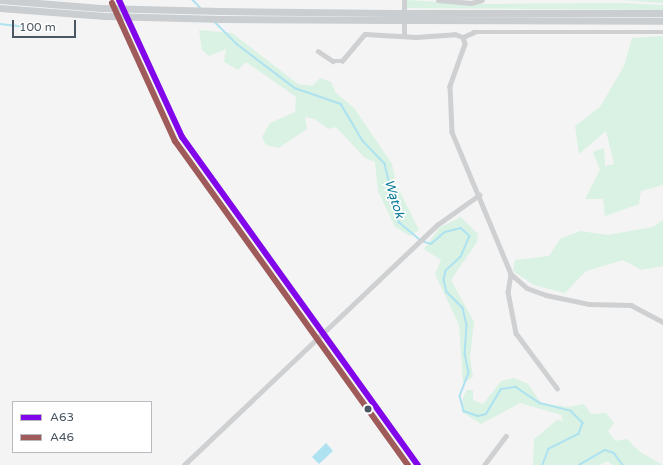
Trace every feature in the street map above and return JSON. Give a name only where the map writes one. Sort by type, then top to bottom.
[{"type":"main road","points":[[0,0],[101,8],[220,11],[393,13],[663,13]]},
{"type":"main road","points":[[0,8],[105,16],[223,19],[663,21]]},
{"type":"street","points":[[118,0],[182,137],[418,465]]},
{"type":"street","points":[[404,0],[404,36]]},
{"type":"street","points":[[438,0],[480,1]]},
{"type":"street","points":[[463,38],[474,32],[663,32]]},
{"type":"street","points":[[318,51],[333,61],[342,61],[365,34],[404,36],[455,34],[463,38],[465,44],[450,86],[452,132],[511,274],[527,288],[546,295],[589,304],[631,305],[663,322]]},
{"type":"street","points":[[184,465],[425,237],[479,195]]},
{"type":"street","points":[[511,274],[508,292],[516,333],[557,388]]},
{"type":"street","points":[[484,465],[506,436]]},
{"type":"green space","points":[[407,0],[476,4],[623,3],[663,5],[663,10],[405,8]]},
{"type":"green space","points":[[622,0],[663,0],[663,3]]},
{"type":"green space","points":[[199,30],[232,33],[298,84],[312,86],[320,78],[331,82],[336,93],[354,108],[392,164],[396,184],[419,230],[410,236],[395,227],[378,191],[375,162],[365,158],[336,127],[328,129],[315,119],[305,117],[307,129],[279,148],[266,145],[262,137],[270,123],[295,112],[296,97],[246,62],[238,70],[224,62],[226,49],[209,56],[202,50]]},
{"type":"green space","points":[[663,36],[663,185],[641,191],[639,204],[605,216],[603,199],[585,199],[600,170],[593,152],[604,148],[605,166],[614,164],[606,131],[579,154],[575,126],[600,107],[624,66],[632,38]]},
{"type":"green space","points":[[461,217],[478,234],[477,242],[451,280],[474,322],[470,357],[473,377],[463,383],[459,325],[435,274],[441,260],[424,249],[439,228]]},
{"type":"green space","points":[[663,220],[663,266],[641,270],[623,260],[586,271],[565,293],[534,285],[513,271],[515,260],[549,256],[560,239],[580,231],[608,235],[653,227]]},
{"type":"green space","points":[[514,378],[528,384],[541,403],[568,407],[584,404],[591,414],[606,413],[614,423],[608,431],[615,441],[627,439],[640,452],[663,465],[612,465],[608,461],[600,465],[533,465],[534,439],[557,420],[563,421],[561,415],[520,403],[481,424],[462,412],[463,397],[467,390],[473,390],[473,400],[483,404],[501,381]]},
{"type":"water","points":[[326,443],[333,451],[319,464],[312,457]]},
{"type":"waterway","name":"Wątok","points":[[193,0],[200,7]]},
{"type":"waterway","name":"Wątok","points":[[214,21],[237,44],[295,88],[341,104],[363,141],[385,164],[399,222],[419,239]]},
{"type":"waterway","points":[[0,24],[20,26]]},
{"type":"waterway","name":"Wątok","points":[[422,241],[431,244],[445,232],[461,228],[470,236],[461,257],[446,271],[444,280],[447,292],[463,308],[467,326],[465,354],[469,373],[460,396],[464,411],[478,416],[486,414],[501,389],[516,387],[540,403],[571,411],[583,423],[579,434],[549,449],[543,465]]},
{"type":"waterway","name":"Wątok","points":[[579,465],[605,450],[614,453],[623,465]]},
{"type":"transit line","name":"A63","points":[[119,0],[182,137],[418,465]]},
{"type":"transit line","name":"A46","points":[[112,3],[175,141],[408,465]]}]
